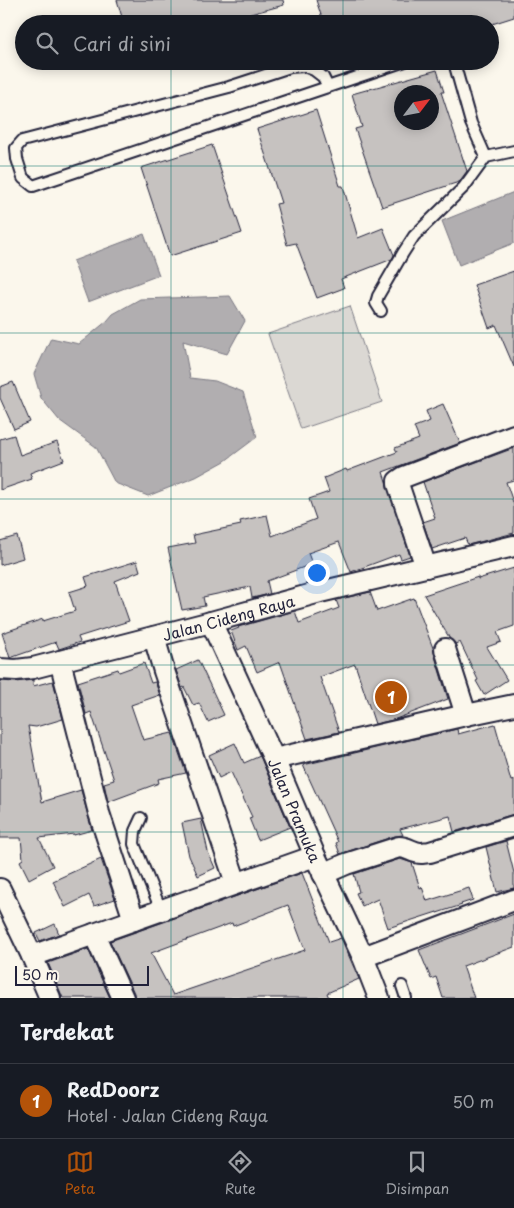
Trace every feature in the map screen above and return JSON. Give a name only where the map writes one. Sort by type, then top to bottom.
[{"type":"street","points":[[426,567],[398,481],[514,434]]},
{"type":"street","name":"Jalan Cideng Raya","points":[[0,669],[16,670],[60,661],[320,592],[514,546]]},
{"type":"street","name":"Jalan Pramuka","points":[[211,622],[274,759],[379,998]]},
{"type":"street","points":[[154,636],[164,671],[236,883]]},
{"type":"street","points":[[445,649],[466,715]]},
{"type":"street","points":[[60,661],[99,813],[134,920]]},
{"type":"street","points":[[274,759],[514,705]]},
{"type":"street","points":[[323,874],[346,864],[399,847],[406,847],[421,853],[430,852],[514,826]]},
{"type":"street","points":[[32,956],[315,856]]},
{"type":"street","points":[[0,889],[50,998]]},
{"type":"street","points":[[362,957],[514,900]]},
{"type":"street","points":[[94,934],[123,998]]},
{"type":"lane","points":[[281,70],[229,87],[22,142],[16,148],[17,159],[23,178],[33,186],[378,70]]},
{"type":"lane","points":[[314,70],[323,77],[328,87]]},
{"type":"lane","points":[[456,70],[472,123],[486,157]]},
{"type":"lane","points":[[381,311],[376,303],[378,296],[414,236],[464,187],[486,157],[514,151]]},
{"type":"lane","points":[[141,818],[135,831],[134,844],[161,910]]},
{"type":"lane","points":[[402,986],[406,998]]},
{"type":"shaded area","points":[[514,192],[514,243],[459,265],[442,221]]},
{"type":"shaded area","points":[[144,234],[159,275],[88,302],[73,261]]},
{"type":"shaded area","points":[[230,296],[245,321],[227,354],[183,341],[190,378],[215,381],[243,392],[257,437],[225,461],[196,477],[148,496],[115,483],[96,447],[59,420],[41,398],[34,374],[51,338],[79,344],[113,314],[140,299]]},
{"type":"shaded area","points":[[350,306],[382,402],[301,429],[268,334]]},
{"type":"building","points":[[117,0],[283,0],[284,5],[247,15],[121,15]]},
{"type":"building","points":[[316,0],[514,0],[514,17],[499,22],[499,15],[321,15]]},
{"type":"building","points":[[437,70],[444,92],[441,92],[467,171],[459,182],[382,207],[355,129],[362,127],[352,94]]},
{"type":"building","points":[[316,110],[340,186],[343,186],[358,238],[383,228],[394,255],[392,259],[341,279],[344,288],[317,298],[296,243],[287,245],[276,204],[281,203],[257,129]]},
{"type":"building","points":[[212,145],[242,233],[170,256],[141,168]]},
{"type":"building","points":[[514,271],[514,367],[496,325],[489,328],[474,285]]},
{"type":"building","points":[[13,382],[30,422],[14,429],[0,398],[0,387]]},
{"type":"building","points":[[443,404],[460,443],[383,472],[410,556],[401,559],[399,554],[351,572],[339,542],[308,553],[312,564],[267,581],[270,594],[252,598],[250,587],[203,597],[205,606],[182,610],[168,548],[195,543],[193,535],[241,525],[240,521],[267,515],[272,536],[316,519],[309,499],[329,492],[324,478],[397,452],[395,448],[419,439],[414,427],[430,421],[426,411]]},
{"type":"building","points":[[14,435],[20,455],[57,442],[64,460],[30,473],[32,479],[0,490],[0,439]]},
{"type":"building","points":[[514,448],[514,480],[506,482],[514,505],[514,533],[468,545],[465,538],[432,549],[423,522],[435,518],[423,482]]},
{"type":"building","points":[[17,536],[23,558],[0,565],[0,541]]},
{"type":"building","points":[[137,561],[140,571],[115,581],[129,621],[78,637],[80,642],[59,649],[56,642],[10,658],[2,633],[43,619],[43,621],[75,611],[69,592],[88,586],[85,577]]},
{"type":"building","points":[[514,568],[514,626],[497,632],[501,642],[487,647],[507,680],[484,695],[476,681],[478,680],[460,642],[455,644],[450,639],[424,595],[478,577],[478,579]]},
{"type":"building","points":[[370,592],[377,611],[414,598],[433,648],[448,699],[393,720],[375,724],[355,664],[320,677],[339,732],[307,739],[280,662],[257,672],[246,646],[238,650],[231,631],[238,627],[295,611],[299,623],[339,608],[336,600]]},
{"type":"building","points":[[198,660],[224,715],[208,722],[199,703],[193,705],[184,687],[182,688],[176,670]]},
{"type":"building","points":[[144,663],[151,683],[155,682],[160,695],[131,705],[143,740],[172,733],[186,773],[158,779],[159,783],[108,802],[104,783],[114,780],[91,712],[86,714],[78,682],[118,669],[119,672]]},
{"type":"building","points":[[33,680],[33,686],[53,681],[63,719],[36,727],[28,726],[42,802],[81,790],[92,830],[74,835],[39,838],[53,866],[29,879],[20,861],[23,859],[21,838],[0,838],[0,681]]},
{"type":"building","points":[[495,724],[511,781],[514,780],[514,814],[454,832],[450,816],[400,829],[403,835],[340,854],[336,843],[338,842],[303,765],[457,729],[458,734]]},
{"type":"building","points":[[235,743],[244,763],[260,756],[290,827],[258,840],[249,818],[252,817],[231,772],[219,778],[209,755]]},
{"type":"building","points":[[201,819],[208,852],[215,868],[198,876],[189,856],[182,823]]},
{"type":"building","points":[[506,841],[514,873],[514,888],[497,892],[486,847]]},
{"type":"building","points":[[101,859],[115,899],[94,906],[89,895],[65,907],[53,881]]},
{"type":"building","points":[[400,859],[412,863],[420,888],[422,887],[427,901],[469,888],[473,900],[388,928],[378,899],[362,906],[356,893],[359,892],[354,874]]},
{"type":"building","points":[[302,873],[329,942],[341,938],[359,979],[327,993],[329,998],[135,998],[110,941]],"holes":[[[288,905],[305,950],[173,995],[151,953],[232,923],[233,926]]]},
{"type":"building","points":[[514,914],[514,947],[463,966],[474,998],[443,998],[436,977],[431,979],[419,950]]},
{"type":"building","points":[[55,924],[59,934],[40,941],[36,933]]},
{"type":"building","points":[[88,949],[110,998],[63,998],[48,963]]},
{"type":"place","name":"RedDoorz","points":[[391,697]]}]
